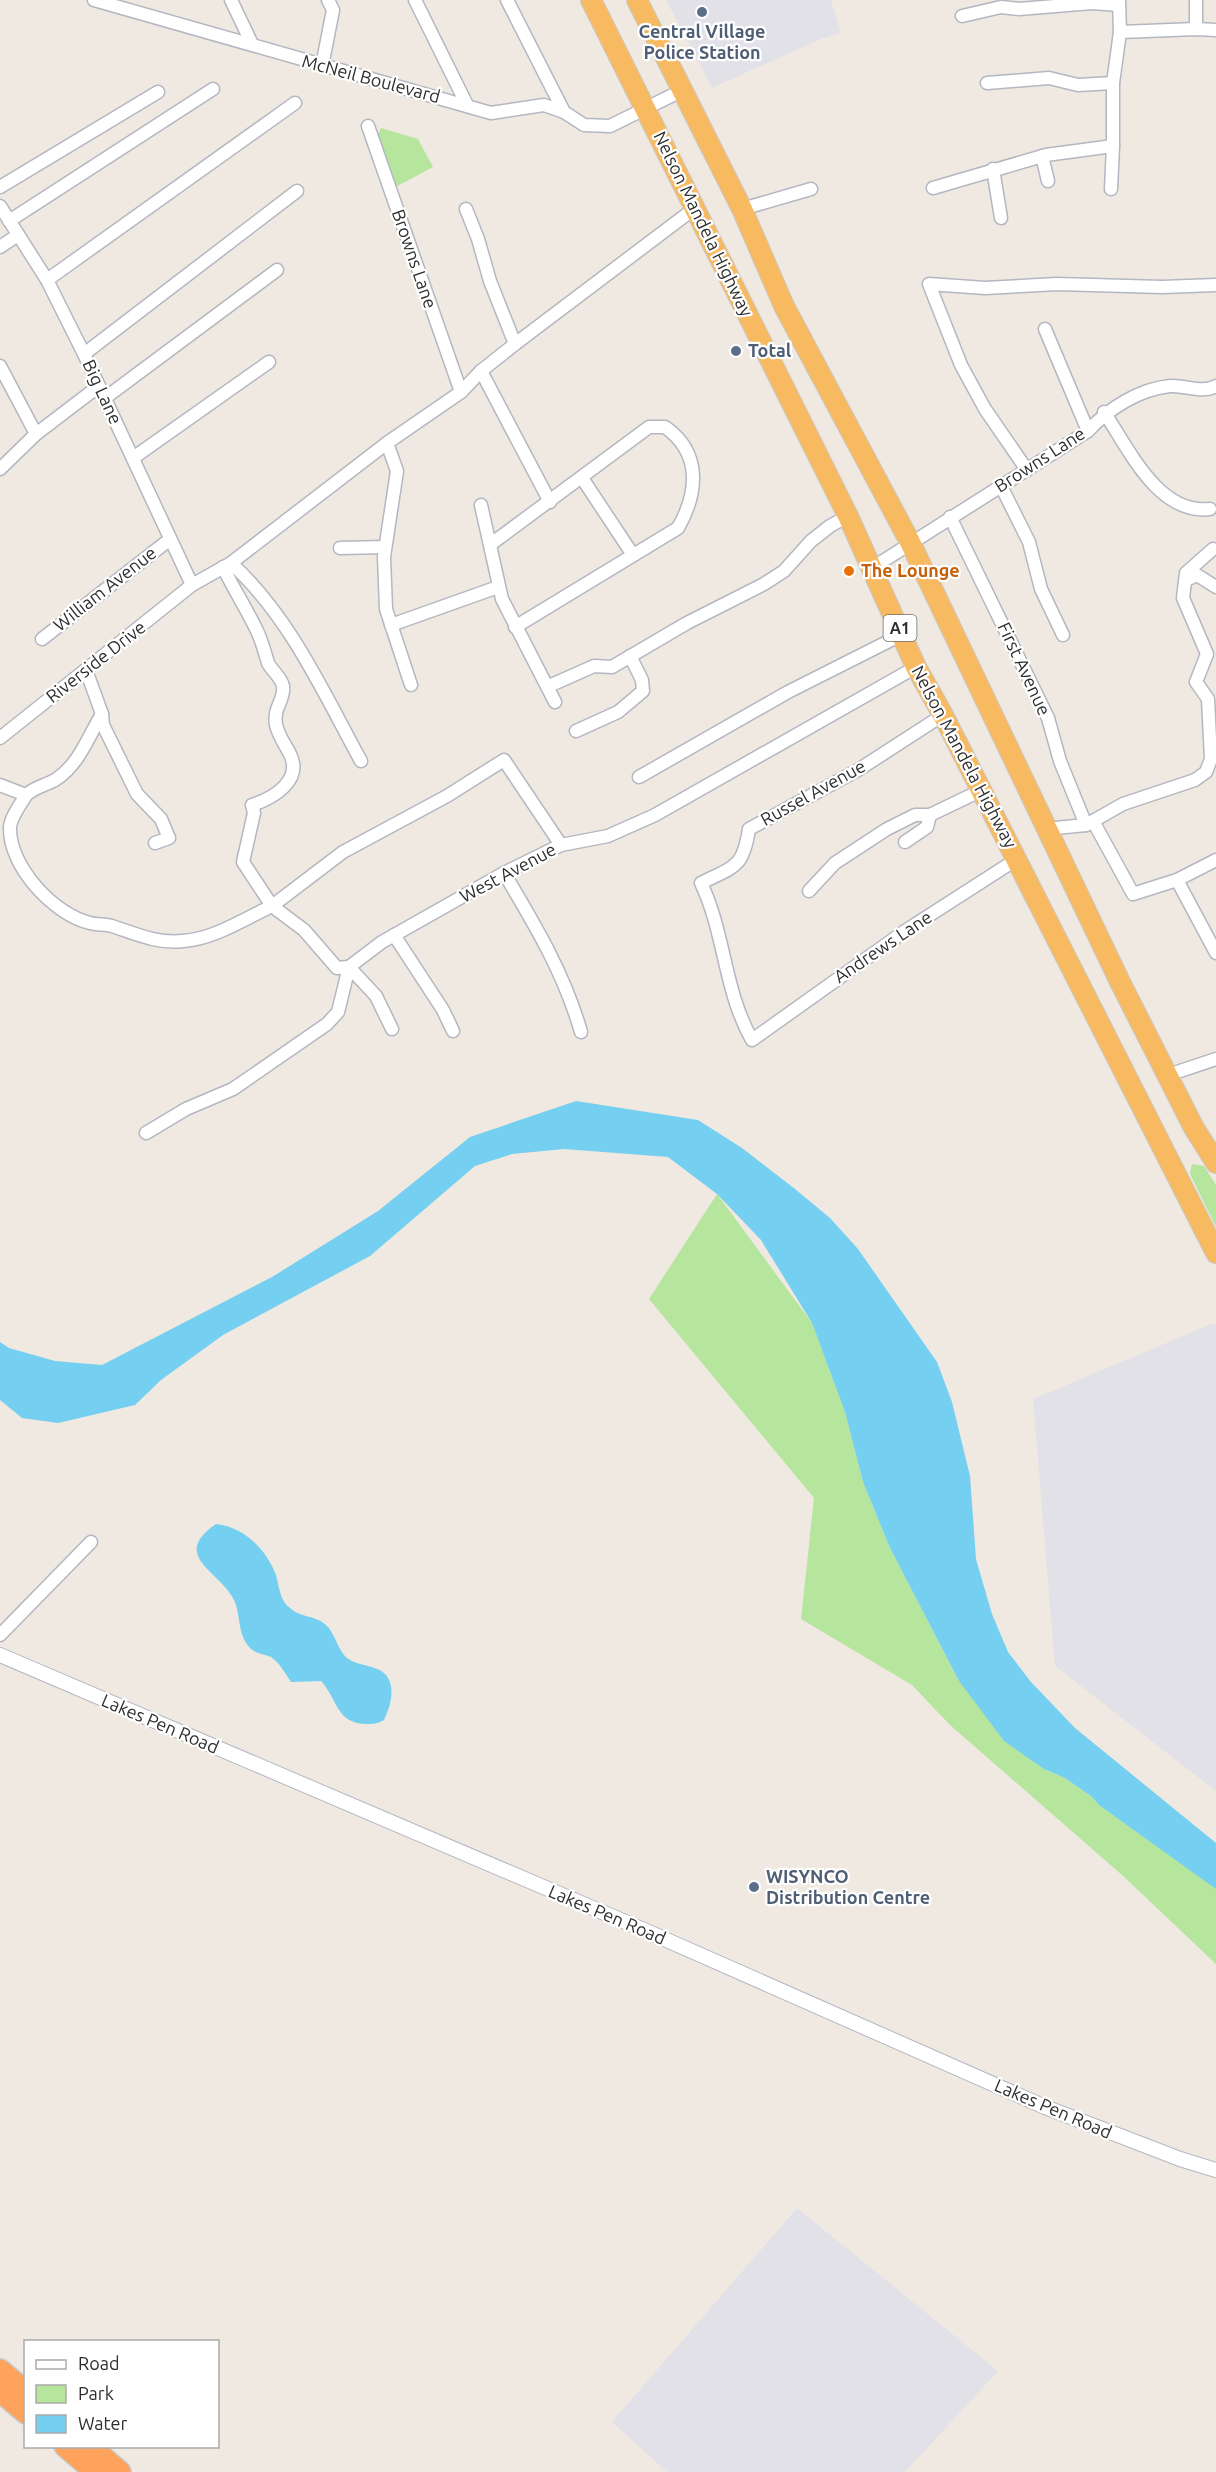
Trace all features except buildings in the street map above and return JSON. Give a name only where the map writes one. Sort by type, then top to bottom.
[{"type":"highway","name":"Nelson Mandela Highway","points":[[591,0],[848,516],[916,667],[944,715],[1216,1253]]},
{"type":"highway","name":"Nelson Mandela Highway","points":[[637,0],[742,209],[784,306],[910,542],[1045,830],[1194,1128],[1216,1163]]},
{"type":"highway","points":[[0,2370],[24,2390]]},
{"type":"highway","points":[[0,2391],[24,2411]]},
{"type":"highway","points":[[67,2448],[96,2472]]},
{"type":"highway","points":[[92,2448],[120,2472]]},
{"type":"street","name":"McNeil Boulevard","points":[[94,0],[491,113],[544,105],[564,112],[584,124],[610,126],[683,90]]},
{"type":"street","points":[[231,0],[252,44]]},
{"type":"street","points":[[322,66],[333,10],[328,0]]},
{"type":"street","points":[[415,0],[467,105]]},
{"type":"street","points":[[507,0],[564,112]]},
{"type":"street","points":[[1196,0],[1196,29]]},
{"type":"street","points":[[962,16],[1001,7],[1019,9],[1119,3],[1120,32],[1113,83],[1111,189]]},
{"type":"street","points":[[1120,32],[1216,30]]},
{"type":"street","points":[[987,83],[1049,78],[1078,85],[1113,83]]},
{"type":"street","points":[[9,221],[213,89]]},
{"type":"street","points":[[0,187],[158,92]]},
{"type":"street","points":[[47,280],[295,103]]},
{"type":"street","name":"Browns Lane","points":[[368,126],[461,392]]},
{"type":"street","points":[[933,188],[1042,156],[1113,146]]},
{"type":"street","points":[[1042,156],[1048,181]]},
{"type":"street","points":[[993,169],[1001,218]]},
{"type":"street","points":[[742,209],[811,189]]},
{"type":"street","points":[[84,354],[297,191]]},
{"type":"street","name":"Big Lane","points":[[0,206],[47,280],[192,585]]},
{"type":"street","name":"Riverside Drive","points":[[0,738],[192,585],[227,565],[387,443],[461,392],[481,371],[515,344],[695,208]]},
{"type":"street","points":[[466,209],[515,344]]},
{"type":"street","points":[[0,247],[18,235]]},
{"type":"street","points":[[105,398],[277,270]]},
{"type":"street","points":[[1027,470],[984,409],[961,365],[929,284],[985,288],[1057,284],[1161,287],[1216,285]]},
{"type":"street","points":[[1045,329],[1088,431]]},
{"type":"street","points":[[133,458],[268,362]]},
{"type":"street","points":[[0,366],[36,434]]},
{"type":"street","points":[[481,371],[550,502]]},
{"type":"street","points":[[0,469],[36,434],[99,386]]},
{"type":"street","name":"Browns Lane","points":[[872,568],[1088,431],[1104,412],[1134,397],[1169,386],[1208,390],[1216,386]]},
{"type":"street","points":[[1104,412],[1151,482],[1186,509],[1210,509]]},
{"type":"street","points":[[491,544],[650,427],[665,427],[684,445],[693,477],[689,508],[678,528],[515,627]]},
{"type":"street","points":[[387,443],[397,471],[385,547],[386,609],[411,685]]},
{"type":"street","points":[[582,478],[633,555]]},
{"type":"street","points":[[1001,486],[1029,542],[1041,589],[1063,635]]},
{"type":"street","points":[[481,505],[491,544],[498,587],[515,627],[549,686],[555,702]]},
{"type":"street","points":[[549,686],[594,666],[612,667],[784,572],[811,541],[848,516]]},
{"type":"street","name":"First Avenue","points":[[950,517],[1048,717],[1070,788],[1132,894],[1177,880]]},
{"type":"street","name":"William Avenue","points":[[42,639],[169,540]]},
{"type":"street","points":[[340,548],[385,547]]},
{"type":"street","points":[[1045,830],[1089,823],[1123,804],[1195,780],[1206,772],[1211,759],[1208,699],[1197,682],[1207,654],[1183,598],[1186,573],[1213,549]]},
{"type":"street","points":[[227,565],[252,582],[286,628],[361,761]]},
{"type":"street","points":[[227,565],[259,634],[261,648],[269,665],[283,683],[283,694],[275,709],[276,721],[279,736],[292,761],[293,776],[277,792],[252,805],[254,813],[243,862],[272,906],[304,930],[337,968],[349,967]]},
{"type":"street","points":[[1186,580],[1197,575],[1216,587]]},
{"type":"street","points":[[391,625],[498,587]]},
{"type":"street","points":[[639,777],[788,692],[903,634]]},
{"type":"street","points":[[576,731],[618,712],[643,691],[642,680],[630,656]]},
{"type":"street","name":"West Avenue","points":[[349,967],[394,935],[504,873],[561,845],[608,836],[655,815],[916,667]]},
{"type":"street","points":[[86,670],[102,714],[103,724],[137,794],[161,819],[168,838],[155,843]]},
{"type":"street","points":[[102,714],[75,763],[54,780],[38,785],[26,795],[10,825],[12,853],[27,878],[70,914],[90,923],[106,924],[153,940],[180,942],[201,939],[272,906],[343,852],[447,796],[504,760],[561,845]]},
{"type":"street","name":"Russel Avenue","points":[[752,1040],[733,1000],[712,906],[701,883],[737,865],[746,851],[749,829],[858,770],[944,715]]},
{"type":"street","points":[[0,784],[26,795]]},
{"type":"street","points":[[808,891],[835,863],[867,841],[915,815],[930,815],[982,790]]},
{"type":"street","points":[[905,842],[927,827],[930,815]]},
{"type":"street","name":"Andrews Lane","points":[[752,1040],[905,932],[1017,859]]},
{"type":"street","points":[[1216,860],[1177,880],[1216,953]]},
{"type":"street","points":[[504,873],[548,946],[572,1000],[581,1032]]},
{"type":"street","points":[[394,935],[443,1010],[453,1031]]},
{"type":"street","points":[[349,967],[376,996],[392,1029]]},
{"type":"street","points":[[146,1133],[186,1109],[233,1089],[327,1024],[338,1012],[349,967]]},
{"type":"street","points":[[1168,1075],[1216,1059]]},
{"type":"street","points":[[0,1635],[91,1542]]},
{"type":"street","name":"Lakes Pen Road","points":[[0,1655],[644,1930],[1045,2107],[1147,2147],[1216,2170]]},
{"type":"shaded area","points":[[666,0],[831,0],[841,33],[821,39],[712,88]]},
{"type":"shaded area","points":[[1214,1323],[1216,1325],[1216,1791],[1055,1666],[1033,1399]]},
{"type":"shaded area","points":[[797,2208],[998,2371],[905,2472],[667,2472],[612,2422]]},
{"type":"green space","points":[[381,128],[418,139],[433,167],[388,191],[372,146]]},
{"type":"green space","points":[[1192,1164],[1204,1166],[1216,1185],[1216,1227],[1190,1174]]},
{"type":"green space","points":[[717,1194],[812,1323],[845,1412],[863,1482],[890,1548],[959,1681],[1044,1769],[1065,1778],[1092,1797],[1099,1805],[1216,1888],[1216,1964],[1122,1875],[950,1725],[912,1685],[801,1619],[814,1498],[649,1299]]},
{"type":"water","points":[[576,1101],[698,1120],[742,1148],[795,1189],[830,1218],[858,1249],[937,1362],[952,1402],[970,1476],[976,1559],[992,1614],[1008,1652],[1031,1682],[1075,1728],[1216,1843],[1216,1889],[1065,1778],[1044,1769],[1004,1741],[959,1681],[890,1548],[863,1482],[845,1412],[812,1323],[761,1240],[717,1194],[668,1157],[564,1149],[512,1154],[475,1166],[370,1256],[223,1335],[161,1380],[135,1405],[58,1423],[22,1418],[0,1400],[0,1342],[9,1348],[55,1361],[102,1365],[272,1277],[378,1211],[470,1137]]},
{"type":"water","points":[[216,1524],[236,1530],[260,1548],[272,1565],[282,1597],[290,1608],[323,1622],[350,1660],[377,1669],[386,1675],[391,1685],[391,1695],[384,1720],[377,1723],[355,1723],[338,1708],[321,1681],[291,1682],[274,1659],[250,1648],[241,1631],[234,1600],[228,1590],[202,1564],[198,1555],[197,1545],[203,1535]]},
{"type":"place","name":"Central Village Police Station","points":[[702,12]]},
{"type":"place","name":"Total","points":[[736,351]]},
{"type":"place","name":"The Lounge","points":[[849,571]]},
{"type":"place","name":"WISYNCO Distribution Centre","points":[[754,1887]]}]
